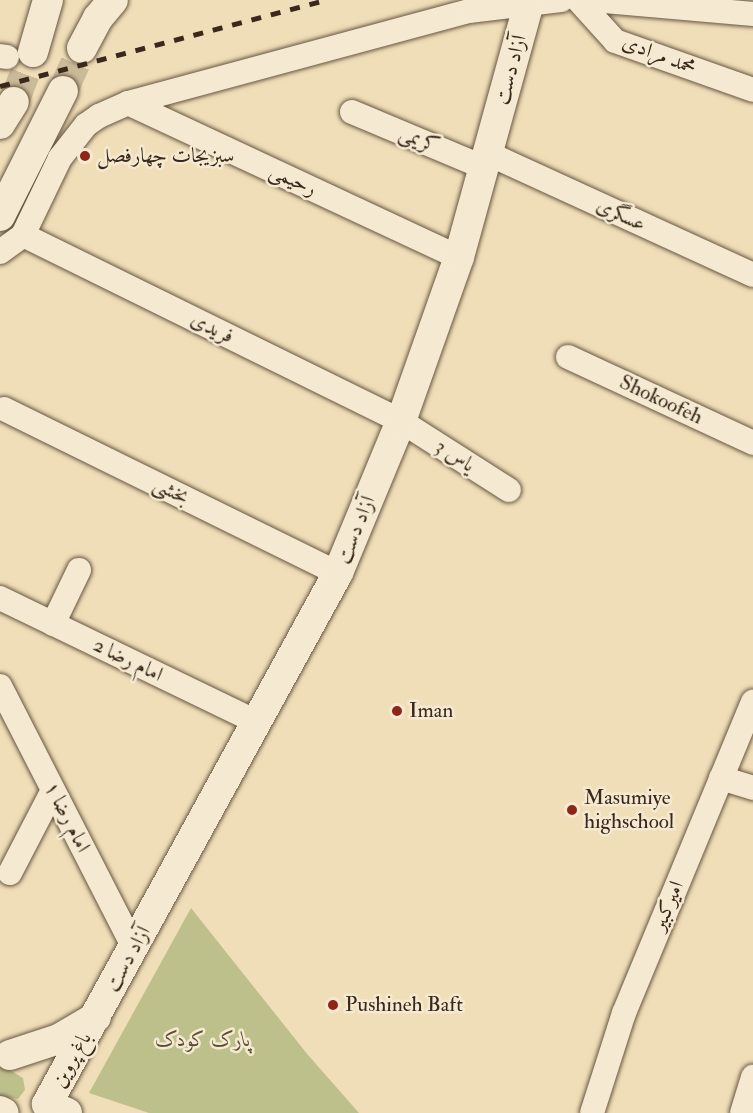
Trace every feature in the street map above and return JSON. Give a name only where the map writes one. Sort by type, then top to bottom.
[{"type":"street","points":[[13,55],[48,0]]},
{"type":"street","points":[[82,48],[98,18],[113,0]]},
{"type":"street","points":[[0,252],[23,235],[74,138],[99,116],[128,104],[470,11],[528,6],[561,0]]},
{"type":"street","name":"محمد مرادی","points":[[578,0],[615,41],[753,90]]},
{"type":"street","points":[[593,0],[753,14]]},
{"type":"street","name":"آزاد دست","points":[[96,1017],[338,573],[401,421],[459,257],[528,6]]},
{"type":"street","points":[[0,216],[63,91]]},
{"type":"street","name":"رحیمی","points":[[128,104],[459,257]]},
{"type":"street","name":"کریمی","points":[[352,112],[487,161]]},
{"type":"street","name":"عسگری","points":[[487,161],[753,275]]},
{"type":"street","name":"فریدی","points":[[23,235],[401,421]]},
{"type":"street","name":"Shokoofeh","points":[[568,357],[753,443]]},
{"type":"street","name":"بخشی","points":[[4,410],[338,573]]},
{"type":"street","name":"یاس 3","points":[[401,421],[509,490]]},
{"type":"street","points":[[53,624],[78,570]]},
{"type":"street","name":"امام رضا 2","points":[[0,598],[257,722]]},
{"type":"street","name":"امام رضا ۱","points":[[0,686],[134,948]]},
{"type":"street","name":"امیرکبیر","points":[[592,1113],[624,1013],[753,702]]},
{"type":"street","points":[[721,778],[753,788]]},
{"type":"street","points":[[10,873],[53,790]]},
{"type":"street","points":[[5,1052],[59,1039],[96,1017]]},
{"type":"street","name":"باغ پروین","points":[[51,1110],[96,1017]]},
{"type":"street","points":[[5,1052],[44,1075],[50,1087],[51,1110]]},
{"type":"street","points":[[741,1113],[753,1077]]},
{"type":"green space","name":"پارک کودک","points":[[191,908],[308,1055],[359,1113],[149,1113],[89,1093]]},
{"type":"green space","points":[[0,1064],[23,1078],[25,1090],[18,1099],[0,1096]]},
{"type":"tunnel","points":[[63,91],[82,48]]},
{"type":"tunnel","points":[[14,102],[33,52]]},
{"type":"railway","points":[[0,86],[325,0]]},
{"type":"place","name":"سبزیجات چهارفصل","points":[[85,156]]},
{"type":"place","name":"Iman","points":[[397,711]]},
{"type":"place","name":"Masumiye highschool","points":[[572,810]]},
{"type":"place","name":"Pushineh Baft","points":[[333,1005]]}]
